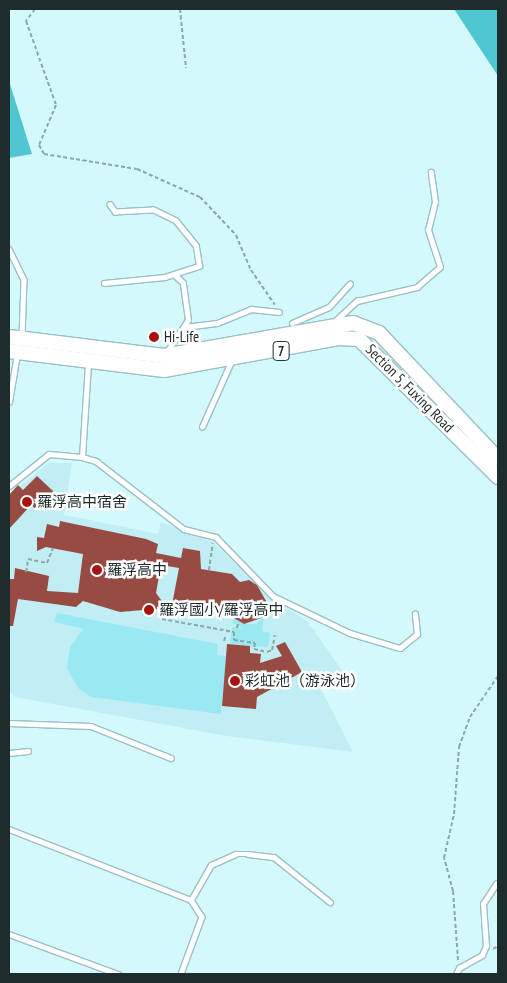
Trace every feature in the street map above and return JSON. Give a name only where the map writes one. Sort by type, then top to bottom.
[{"type":"main road","name":"Section 5, Fuxing Road","points":[[13,352],[164,356],[330,325],[353,323],[378,333],[460,429],[498,477]]},
{"type":"main road","points":[[369,346],[378,333]]},
{"type":"main road","name":"Section 5, Fuxing Road","points":[[15,338],[164,370],[231,362],[338,338],[359,339],[460,429],[498,458]]},
{"type":"lane","points":[[330,325],[357,301],[417,287],[440,267],[428,230],[435,202],[431,172]]},
{"type":"lane","points":[[104,283],[174,275],[198,266],[189,234],[164,213],[136,209],[116,212],[110,205]]},
{"type":"lane","points":[[9,249],[24,280],[13,352],[9,402]]},
{"type":"lane","points":[[164,370],[164,356],[188,320],[183,283],[174,275]]},
{"type":"lane","points":[[292,323],[329,307],[350,284]]},
{"type":"lane","points":[[184,327],[217,323],[251,309],[279,312]]},
{"type":"lane","points":[[82,457],[90,355]]},
{"type":"lane","points":[[202,427],[231,362]]},
{"type":"lane","points":[[9,486],[49,454],[82,457],[96,461],[184,529],[214,536],[273,596],[350,633],[400,648],[417,634],[415,614]]},
{"type":"lane","points":[[9,723],[91,726],[172,758]]},
{"type":"lane","points":[[9,753],[28,750]]},
{"type":"lane","points":[[9,829],[192,900],[202,917],[181,974]]},
{"type":"lane","points":[[192,900],[211,865],[230,856],[248,854],[274,857],[330,902]]},
{"type":"lane","points":[[456,974],[459,968],[482,955],[486,946],[482,904],[496,884]]},
{"type":"lane","points":[[9,934],[118,974]]},
{"type":"path","points":[[35,9],[26,21],[56,105],[39,146],[44,154],[137,169],[200,198],[236,235],[252,270],[279,312]]},
{"type":"path","points":[[180,9],[186,68]]},
{"type":"path","points":[[209,570],[214,536]]},
{"type":"path","points":[[26,572],[28,559],[47,563],[53,548]]},
{"type":"path","points":[[162,619],[234,632],[234,640],[255,643],[254,649],[267,652],[272,650],[275,635]]},
{"type":"path","points":[[237,628],[238,623]]},
{"type":"path","points":[[224,641],[226,635]]},
{"type":"path","points":[[459,968],[453,891],[444,858],[454,814],[459,747],[470,717],[498,676]]},
{"type":"shaded area","points":[[454,9],[498,9],[498,76]]},
{"type":"shaded area","points":[[9,81],[32,154],[9,158]]},
{"type":"shaded area","name":"羅浮國小/羅浮高中","points":[[49,463],[72,463],[64,515],[158,534],[161,522],[213,542],[272,598],[307,621],[344,673],[320,687],[353,752],[227,736],[15,697],[9,690],[9,495]]},
{"type":"shaded area","points":[[57,613],[218,644],[217,655],[226,656],[221,714],[91,697],[78,688],[67,668],[70,647],[83,629],[54,622]]},
{"type":"shaded area","points":[[264,617],[262,631],[270,633],[268,647],[230,644],[232,627],[243,628],[233,623],[234,618],[244,624],[256,624]]},
{"type":"building","name":"羅浮高中宿舍","points":[[37,476],[54,492],[37,510],[31,505],[9,529],[9,495],[18,485],[23,490]]},
{"type":"building","points":[[60,521],[146,539],[158,544],[156,553],[181,558],[183,548],[200,551],[201,569],[232,574],[240,582],[249,580],[257,585],[266,601],[264,617],[244,624],[234,618],[235,614],[183,604],[182,612],[171,610],[179,568],[161,565],[156,593],[167,608],[120,612],[83,601],[76,607],[18,599],[13,626],[9,626],[9,579],[14,579],[15,568],[49,576],[47,591],[78,593],[83,554],[46,547],[37,551],[37,537],[44,538],[47,524],[59,527]]},
{"type":"building","points":[[285,642],[302,672],[257,697],[256,709],[222,706],[227,644],[250,646],[250,653],[261,654],[260,663],[282,656],[276,646]]},
{"type":"place","name":"Hi-Life","points":[[154,337]]},
{"type":"place","name":"羅浮高中宿舍","points":[[27,502]]},
{"type":"place","name":"羅浮高中","points":[[97,570]]},
{"type":"place","name":"羅浮國小/羅浮高中","points":[[149,610]]},
{"type":"place","name":"彩虹池（游泳池）","points":[[235,681]]}]
